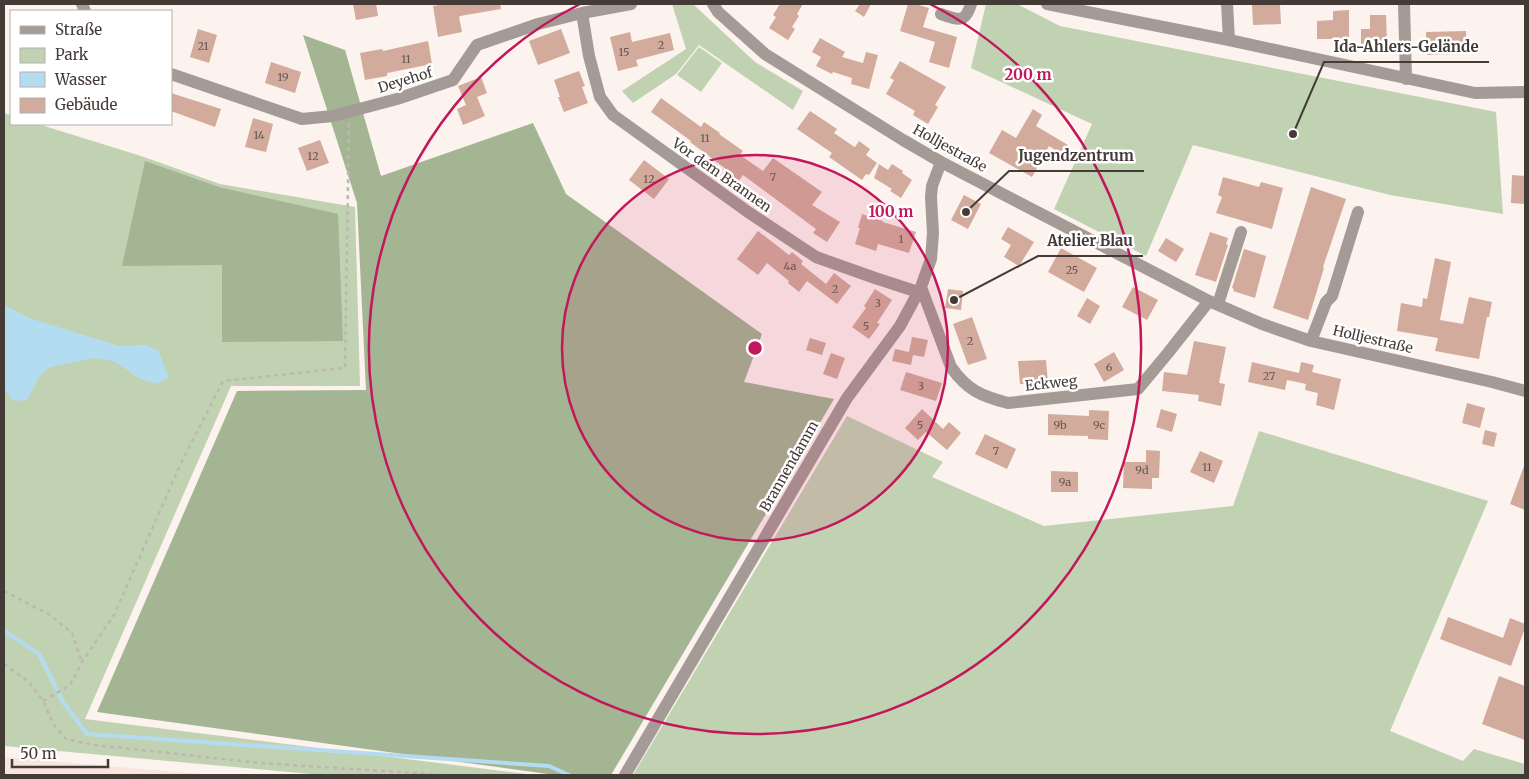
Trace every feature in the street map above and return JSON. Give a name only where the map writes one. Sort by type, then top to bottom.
[{"type":"street","name":"Deyehof","points":[[172,74],[302,119],[349,112],[397,99],[453,80],[477,45],[538,24],[582,13],[631,4]]},
{"type":"street","name":"Holljestraße","points":[[713,4],[718,12],[765,54],[903,140],[1213,302],[1262,324],[1311,341],[1525,391]]},
{"type":"street","points":[[941,14],[956,20],[961,19],[967,16],[971,4]]},
{"type":"street","points":[[1047,4],[1083,7],[1475,93],[1525,92]]},
{"type":"street","points":[[1227,4],[1229,40]]},
{"type":"street","points":[[1404,4],[1406,78]]},
{"type":"street","name":"Vor dem Brannen","points":[[582,13],[588,56],[600,97],[613,115],[748,212],[816,257],[875,278],[919,290]]},
{"type":"street","name":"Brannendamm","points":[[625,775],[847,398],[900,326],[919,290],[930,259],[933,234],[930,197],[934,179],[942,162]]},
{"type":"street","points":[[1311,341],[1326,302],[1332,296],[1358,212]]},
{"type":"street","points":[[1213,302],[1241,232]]},
{"type":"street","name":"Eckweg","points":[[919,290],[951,367],[959,378],[974,391],[989,398],[1008,403],[1138,389],[1213,302]]},
{"type":"path","points":[[43,701],[70,685],[82,662],[114,615],[182,460],[223,381],[345,368],[349,112]]},
{"type":"path","points":[[4,591],[50,615],[72,633],[82,662]]},
{"type":"path","points":[[4,664],[29,682],[43,701],[54,725],[66,739],[94,745],[260,763],[446,775]]},
{"type":"shaded area","points":[[4,757],[212,775],[4,775]]},
{"type":"green space","points":[[672,4],[694,5],[755,62],[803,91],[793,110],[699,45],[676,74],[633,103],[622,91],[686,49]]},
{"type":"green space","points":[[986,4],[1017,4],[1060,26],[1496,112],[1503,214],[1390,195],[1193,145],[1146,256],[1054,209],[1092,124],[971,68]]},
{"type":"green space","points":[[303,35],[345,50],[381,176],[533,123],[566,194],[762,334],[744,382],[834,399],[611,775],[555,775],[97,712],[237,391],[366,390],[357,203]]},
{"type":"green space","points":[[699,47],[722,63],[701,92],[677,75]]},
{"type":"green space","points":[[4,113],[10,115],[10,125],[41,125],[141,156],[220,184],[355,207],[360,386],[231,386],[85,719],[535,775],[321,775],[4,746]]},
{"type":"green space","points":[[145,161],[219,187],[338,214],[343,341],[222,342],[222,265],[122,266]]},
{"type":"green space","points":[[847,416],[943,462],[932,477],[1044,526],[1233,506],[1259,431],[1488,501],[1390,731],[1463,761],[1474,749],[1525,764],[1525,775],[633,775]]},
{"type":"water","points":[[4,305],[29,318],[119,346],[144,345],[158,350],[169,378],[157,384],[140,379],[114,361],[95,358],[50,367],[39,377],[27,400],[13,401],[4,389]]},
{"type":"building","points":[[353,4],[376,4],[378,16],[356,20]]},
{"type":"building","points":[[444,4],[500,4],[501,9],[460,16],[462,32],[438,37],[433,6]]},
{"type":"building","points":[[780,4],[803,4],[797,14],[799,16],[792,27],[795,29],[788,40],[769,28],[776,17],[773,15]]},
{"type":"building","points":[[860,4],[871,4],[864,17],[855,11]]},
{"type":"building","points":[[908,4],[929,8],[923,27],[957,37],[949,68],[929,62],[935,42],[900,31]]},
{"type":"building","points":[[1252,4],[1280,4],[1281,24],[1253,25]]},
{"type":"building","points":[[1349,10],[1349,39],[1317,39],[1317,21],[1333,20],[1333,11]]},
{"type":"building","points":[[1370,15],[1386,15],[1387,44],[1361,44],[1361,29],[1370,29]]},
{"type":"building","points":[[198,29],[217,35],[209,63],[190,57]]},
{"type":"building","points":[[561,29],[570,53],[538,65],[529,41]]},
{"type":"building","points":[[1466,31],[1467,54],[1427,55],[1426,32]]},
{"type":"building","points":[[630,32],[632,42],[670,33],[674,50],[636,60],[638,66],[618,71],[610,37]]},
{"type":"building","points":[[820,38],[845,52],[842,57],[863,63],[866,52],[878,55],[869,89],[851,84],[852,78],[833,72],[832,74],[816,66],[821,57],[812,52]]},
{"type":"building","points":[[428,41],[432,64],[387,73],[387,76],[365,80],[360,53],[382,49],[383,51]]},
{"type":"building","points":[[900,61],[946,87],[935,105],[938,107],[928,124],[913,115],[915,111],[886,94],[894,80],[890,78]]},
{"type":"building","points":[[271,62],[301,72],[295,93],[265,83]]},
{"type":"building","points":[[579,71],[585,86],[582,87],[588,103],[564,112],[554,80]]},
{"type":"building","points":[[481,77],[487,93],[477,97],[485,116],[463,125],[457,109],[466,105],[458,86]]},
{"type":"building","points":[[172,93],[221,109],[215,127],[172,111]]},
{"type":"building","points":[[661,98],[701,127],[704,122],[720,133],[743,151],[740,155],[763,171],[773,158],[822,192],[812,205],[840,222],[827,242],[813,233],[816,229],[743,175],[738,182],[728,175],[730,172],[651,112]]},
{"type":"building","points":[[1033,109],[1042,115],[1036,126],[1068,145],[1062,154],[1049,146],[1032,177],[989,153],[1002,130],[1016,138]]},
{"type":"building","points":[[810,111],[837,129],[834,133],[853,146],[855,147],[859,141],[870,149],[866,155],[877,163],[869,175],[866,174],[862,180],[829,157],[832,153],[797,129]]},
{"type":"building","points":[[253,118],[273,124],[266,152],[245,147]]},
{"type":"building","points":[[320,140],[329,163],[307,171],[298,148]]},
{"type":"building","points":[[644,160],[669,179],[654,199],[629,180]]},
{"type":"building","points":[[879,164],[888,170],[892,164],[912,180],[901,198],[890,191],[892,189],[874,178]]},
{"type":"building","points":[[1512,175],[1525,176],[1525,204],[1511,203]]},
{"type":"building","points":[[1223,177],[1259,187],[1261,182],[1283,188],[1272,229],[1216,213],[1222,197],[1218,195]]},
{"type":"building","points":[[1311,187],[1346,199],[1323,267],[1308,320],[1273,308]]},
{"type":"building","points":[[964,195],[981,204],[968,229],[951,220]]},
{"type":"building","points":[[862,214],[916,232],[909,253],[878,244],[876,251],[855,244]]},
{"type":"building","points":[[1008,227],[1034,242],[1019,266],[1004,257],[1011,245],[1001,239]]},
{"type":"building","points":[[758,231],[789,255],[792,252],[803,261],[801,264],[826,284],[834,273],[851,286],[837,304],[807,281],[799,292],[767,263],[758,275],[737,259]]},
{"type":"building","points":[[1210,232],[1228,238],[1226,244],[1228,245],[1216,282],[1195,275]]},
{"type":"building","points":[[1166,238],[1184,249],[1176,262],[1158,251]]},
{"type":"building","points":[[1061,248],[1097,268],[1084,292],[1048,272]]},
{"type":"building","points":[[1244,249],[1266,256],[1255,298],[1233,291],[1234,289],[1232,288]]},
{"type":"building","points":[[1435,258],[1451,262],[1440,320],[1463,324],[1469,297],[1492,302],[1489,317],[1487,317],[1479,359],[1435,351],[1438,338],[1397,331],[1401,303],[1422,307],[1423,298],[1427,299]]},
{"type":"building","points":[[1133,287],[1158,300],[1147,320],[1122,307]]},
{"type":"building","points":[[875,289],[892,300],[877,323],[880,324],[869,339],[852,327],[866,308],[864,306]]},
{"type":"building","points":[[948,289],[963,291],[961,310],[945,308]]},
{"type":"building","points":[[1087,298],[1100,306],[1090,324],[1077,316]]},
{"type":"building","points":[[972,317],[987,359],[968,365],[953,324]]},
{"type":"building","points":[[912,337],[928,340],[924,357],[913,355],[911,365],[892,361],[895,349],[909,352]]},
{"type":"building","points":[[810,338],[826,343],[822,355],[806,350]]},
{"type":"building","points":[[1194,341],[1226,347],[1219,383],[1225,384],[1221,406],[1198,401],[1199,395],[1162,391],[1164,372],[1187,375]]},
{"type":"building","points":[[1114,352],[1124,370],[1104,382],[1094,364]]},
{"type":"building","points":[[831,353],[845,358],[837,379],[823,374]]},
{"type":"building","points":[[1046,360],[1048,382],[1020,384],[1018,361]]},
{"type":"building","points":[[1252,362],[1299,373],[1301,362],[1314,365],[1312,372],[1341,379],[1334,410],[1316,405],[1318,393],[1305,390],[1306,384],[1287,380],[1285,390],[1248,382]]},
{"type":"building","points":[[906,372],[942,383],[936,401],[900,390]]},
{"type":"building","points":[[1467,403],[1485,408],[1480,428],[1462,423]]},
{"type":"building","points":[[922,409],[943,429],[949,422],[961,433],[947,450],[926,432],[918,440],[905,428]]},
{"type":"building","points":[[1161,409],[1177,414],[1172,432],[1156,427]]},
{"type":"building","points":[[1089,410],[1109,411],[1108,440],[1088,439],[1088,436],[1048,435],[1048,414],[1089,416]]},
{"type":"building","points":[[1485,430],[1497,433],[1494,447],[1482,444]]},
{"type":"building","points":[[985,434],[1016,449],[1007,469],[975,454]]},
{"type":"building","points":[[1146,450],[1160,451],[1159,478],[1152,478],[1152,489],[1123,488],[1124,462],[1146,462]]},
{"type":"building","points":[[1200,451],[1223,461],[1214,483],[1190,472]]},
{"type":"building","points":[[1525,466],[1525,510],[1510,504]]},
{"type":"building","points":[[1051,471],[1078,472],[1078,492],[1051,492]]},
{"type":"building","points":[[1448,617],[1503,638],[1510,618],[1525,624],[1511,666],[1440,639]]},
{"type":"building","points":[[1499,676],[1525,686],[1525,740],[1482,724]]},
{"type":"waterway","points":[[4,631],[39,654],[63,702],[87,734],[549,766],[569,775]]},
{"type":"place","name":"Ida-Ahlers-Gelände","points":[[1293,134]]},
{"type":"place","name":"Jugendzentrum","points":[[966,212]]},
{"type":"place","name":"Atelier Blau","points":[[954,300]]}]
